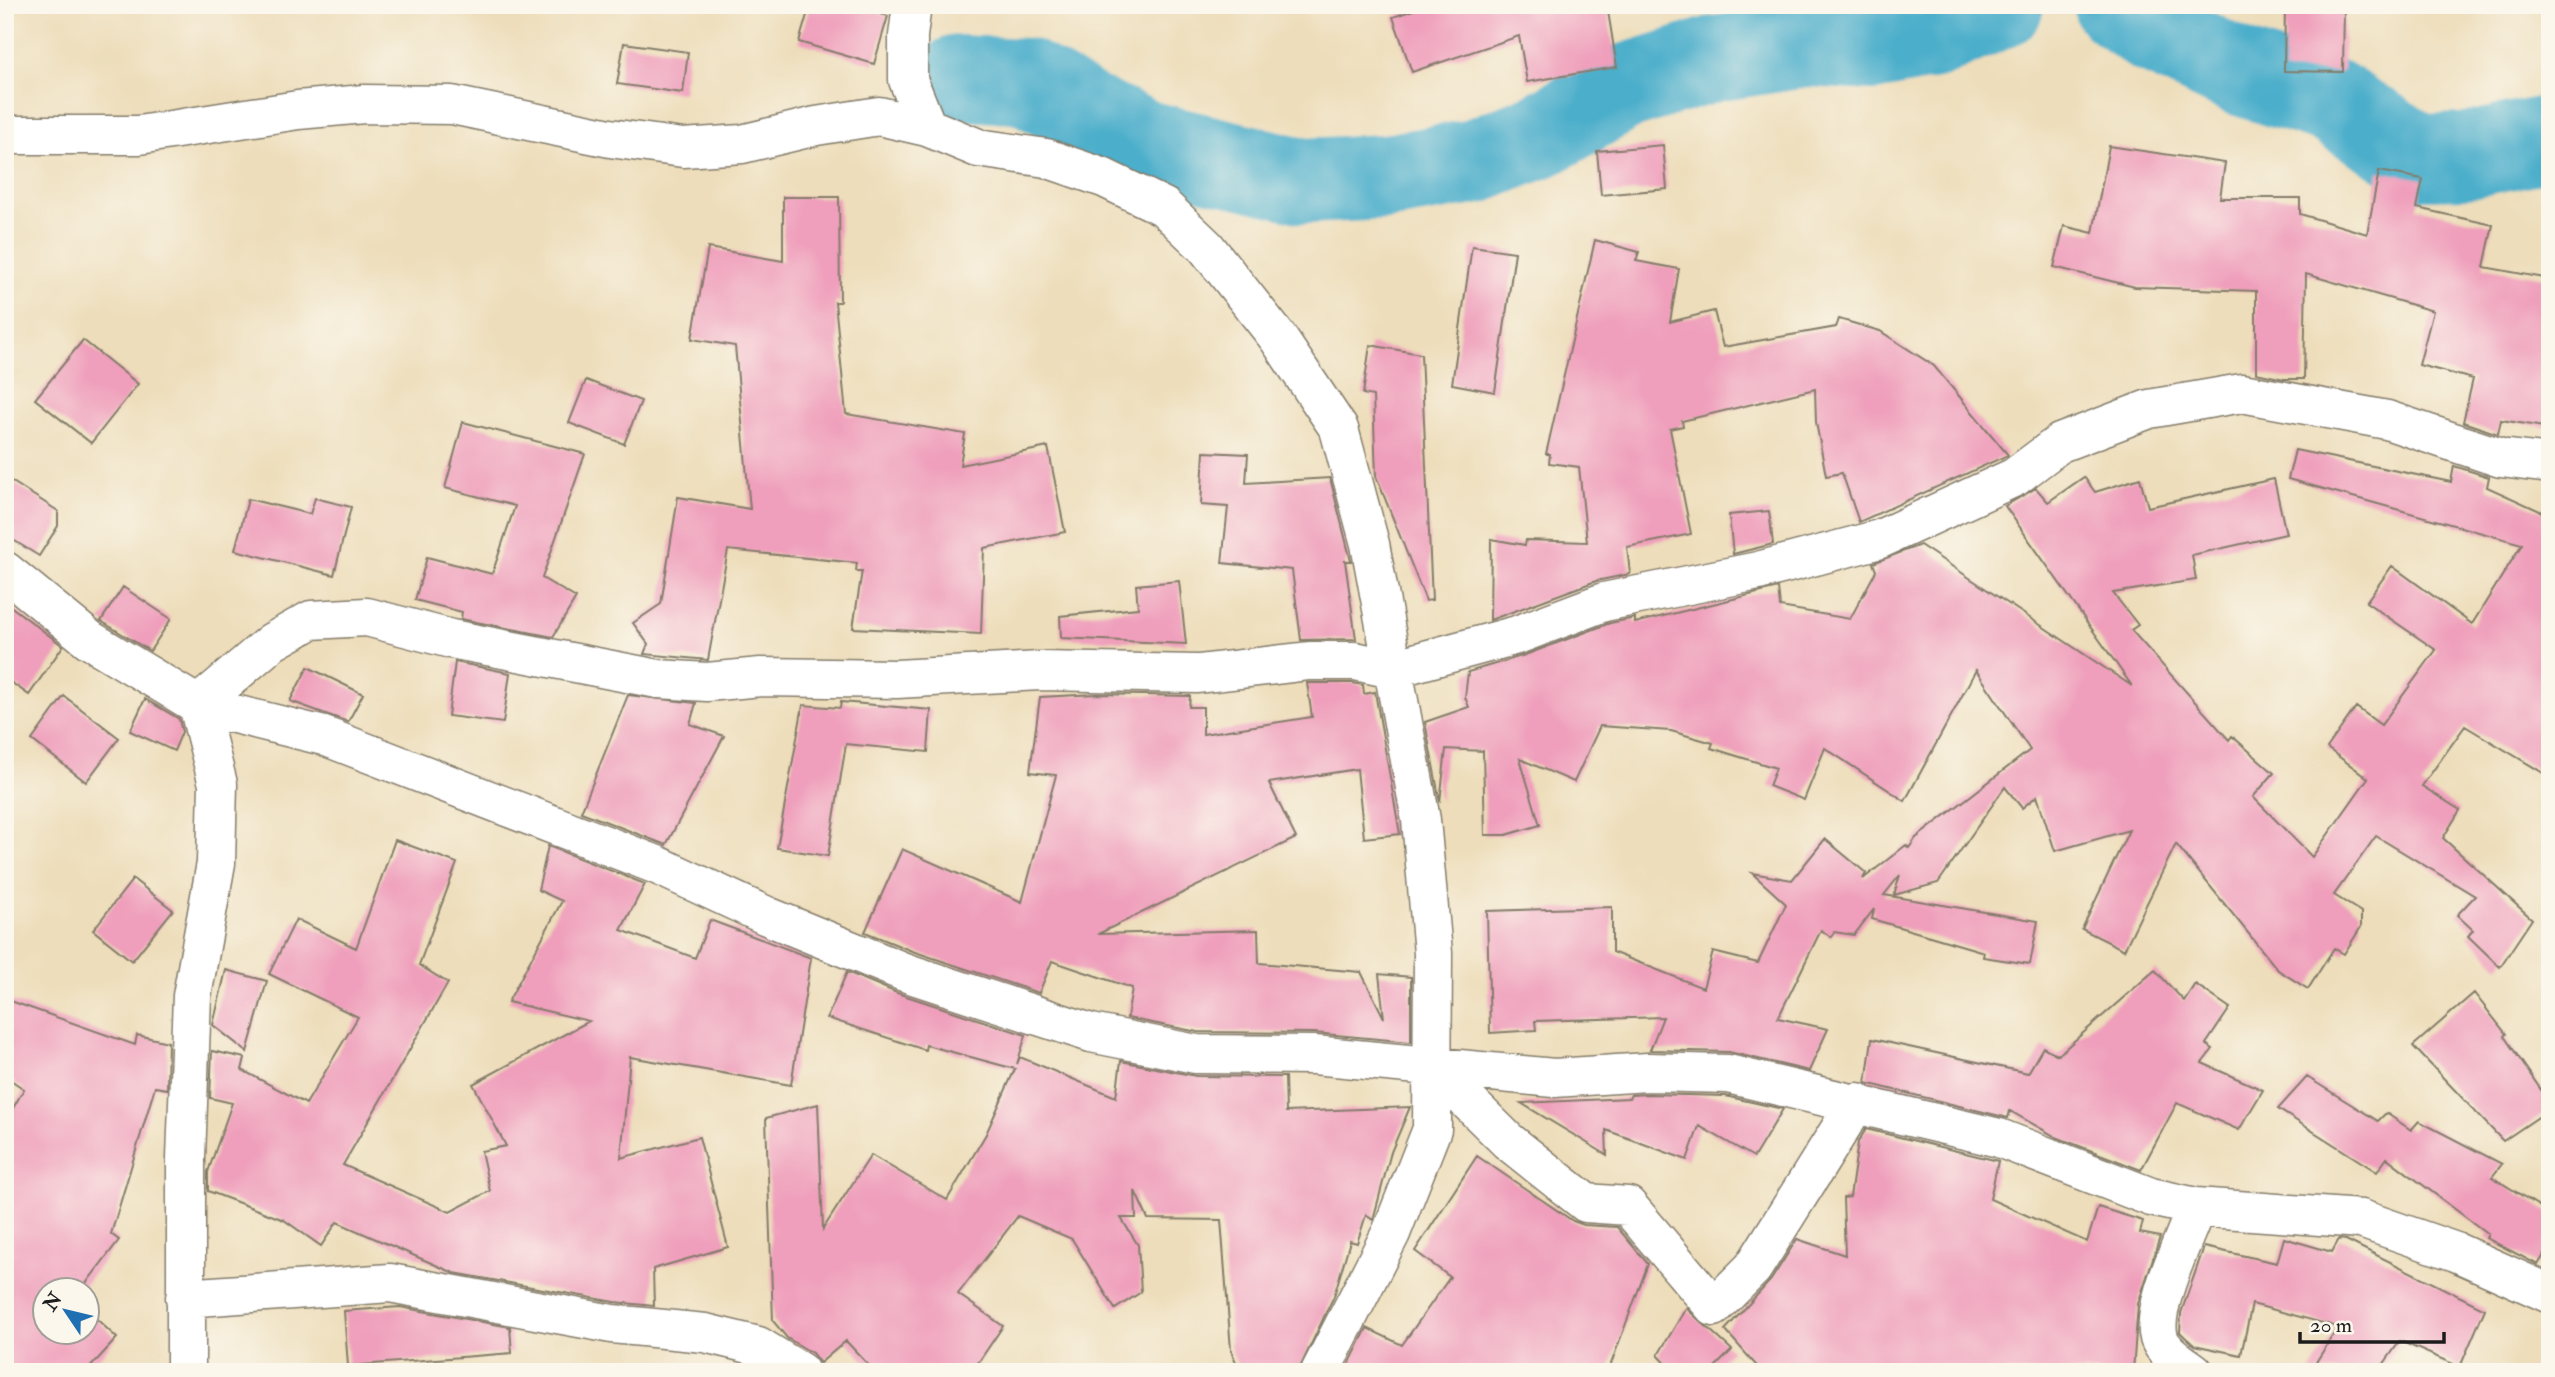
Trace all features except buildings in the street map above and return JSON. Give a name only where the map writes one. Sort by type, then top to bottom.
[{"type":"street","points":[[912,5],[908,36],[908,80],[927,127]]},
{"type":"street","points":[[5,135],[139,135],[298,110],[364,104],[452,105],[610,138],[683,148],[742,144],[816,126],[878,116],[927,127],[978,148],[1046,158],[1104,178],[1164,207],[1206,247],[1279,338],[1339,429],[1370,544],[1421,820],[1433,953],[1430,1065],[1432,1129],[1391,1233],[1320,1372]]},
{"type":"street","points":[[198,705],[272,642],[311,620],[367,617],[465,641],[658,679],[707,682],[761,677],[897,680],[1040,671],[1198,674],[1309,661],[1355,661],[1392,668],[1517,635],[1604,602],[1758,571],[1880,539],[2015,477],[2060,443],[2149,408],[2242,393],[2387,420],[2501,458],[2550,464]]},
{"type":"street","points":[[5,571],[90,640],[198,705],[324,736],[657,865],[767,916],[904,972],[1091,1033],[1196,1054],[1314,1055],[1554,1078],[1648,1072],[1728,1074],[1857,1102],[1999,1138],[2151,1197],[2196,1207],[2361,1219],[2456,1252],[2550,1294]]},
{"type":"street","points":[[186,1372],[186,1158],[192,996],[216,863],[218,784],[198,705]]},
{"type":"street","points":[[1430,1065],[1508,1141],[1586,1203],[1628,1206],[1713,1307],[1753,1268],[1857,1102]]},
{"type":"street","points":[[2194,1372],[2170,1354],[2160,1339],[2157,1315],[2196,1207]]},
{"type":"street","points":[[185,1298],[390,1283],[612,1324],[705,1334],[758,1346],[800,1372]]},
{"type":"waterway","points":[[958,78],[1025,81],[1087,116],[1145,143],[1305,181],[1386,177],[1473,162],[1543,134],[1625,87],[1714,59],[1810,44],[1873,48],[1934,36],[2001,5]]},
{"type":"waterway","points":[[2116,5],[2150,30],[2241,73],[2332,102],[2419,157],[2464,156],[2550,138]]}]
